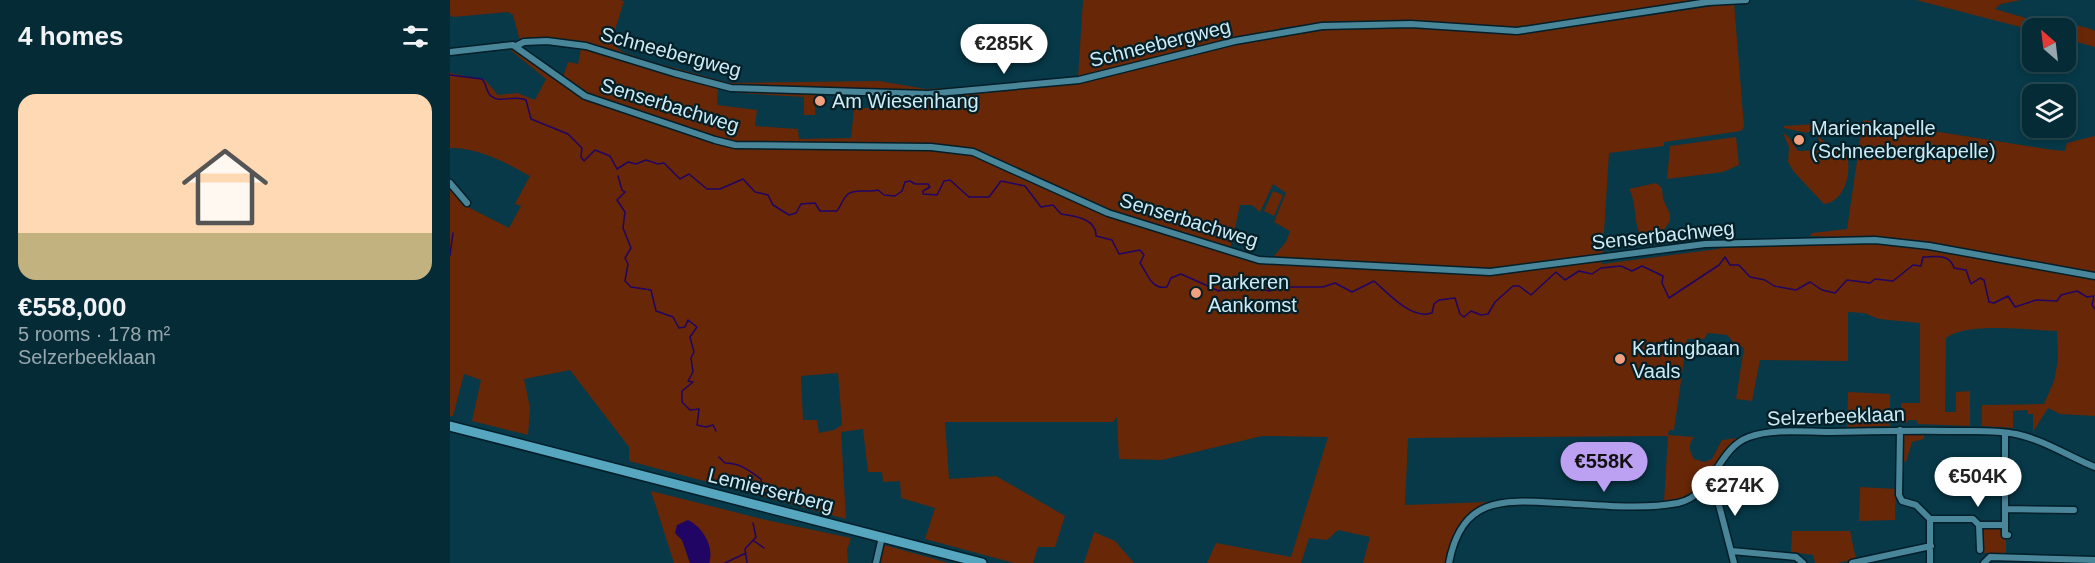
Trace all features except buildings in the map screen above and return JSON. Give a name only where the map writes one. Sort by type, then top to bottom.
[{"type":"main road","name":"Lemierserberg","points":[[450,426],[982,563]]},
{"type":"street","name":"Schneebergweg","points":[[516,46],[524,42],[538,41],[586,46],[674,74],[746,89],[928,94],[1079,80],[1235,40],[1322,26],[1411,24],[1517,31],[1708,2],[1746,0]]},
{"type":"street","points":[[450,52],[499,45],[516,46]]},
{"type":"street","name":"Senserbachweg","points":[[516,46],[585,96],[715,140],[735,145],[931,147],[973,152],[1108,213],[1259,260],[1490,272],[1705,244],[1875,240],[1929,246],[2095,276]]},
{"type":"street","points":[[450,183],[467,203]]},
{"type":"street","points":[[1900,430],[1899,495],[1902,501],[1916,505],[1930,519],[1973,519],[1979,525],[1980,550]]},
{"type":"street","name":"Selzerbeeklaan","points":[[1449,563],[1454,542],[1465,523],[1480,511],[1499,502],[1664,504],[1684,501],[1706,486],[1729,450],[1747,437],[1782,432],[1900,430],[2005,432],[2034,439],[2093,468]]},
{"type":"street","points":[[2005,432],[2004,525],[2005,535],[2008,535]]},
{"type":"street","points":[[1706,486],[1719,505],[1734,563]]},
{"type":"street","points":[[2005,509],[2074,510]]},
{"type":"street","points":[[1930,519],[1930,563]]},
{"type":"street","points":[[1979,525],[2004,525]]},
{"type":"street","points":[[876,563],[882,537]]},
{"type":"street","points":[[1852,563],[1930,546]]},
{"type":"street","points":[[1732,551],[1796,557],[1803,563]]},
{"type":"street","points":[[1984,563],[1990,556],[2095,560]]},
{"type":"shaded area","points":[[450,0],[620,0],[624,1],[611,43],[623,52],[649,61],[730,83],[879,81],[926,89],[961,87],[937,92],[831,88],[825,95],[815,96],[815,115],[804,115],[804,97],[739,93],[718,89],[717,105],[757,110],[755,126],[798,129],[799,139],[851,138],[854,108],[890,108],[892,96],[947,96],[1078,78],[1083,0],[1710,0],[1519,30],[1410,22],[1341,21],[1279,28],[1280,37],[1327,30],[1384,27],[1530,33],[1734,3],[1744,127],[1741,131],[1664,142],[1664,146],[1609,153],[1602,264],[1718,249],[1727,245],[1875,243],[1935,249],[2006,265],[2068,271],[2095,279],[2095,416],[2060,414],[2048,408],[2033,432],[2033,414],[2028,414],[2027,410],[2013,411],[2013,428],[1982,426],[1982,405],[2044,404],[2054,381],[2058,360],[2057,331],[1983,328],[1956,333],[1946,338],[1945,412],[1956,412],[1956,392],[1970,391],[1970,426],[1918,424],[1916,420],[1908,420],[1907,423],[1901,420],[1901,403],[1920,403],[1920,323],[1879,319],[1864,313],[1848,312],[1848,361],[1760,360],[1752,401],[1736,399],[1744,348],[1735,344],[1727,335],[1708,333],[1704,339],[1687,339],[1674,430],[1669,430],[1668,435],[1694,437],[1690,445],[1692,456],[1694,459],[1705,462],[1712,459],[1722,440],[1739,438],[1729,447],[1699,486],[1690,494],[1678,499],[1664,501],[1668,436],[1408,438],[1405,505],[1489,502],[1466,521],[1452,544],[1445,563],[1363,563],[1370,537],[1338,530],[1327,540],[1309,538],[1301,563],[1207,563],[1216,543],[1291,557],[1328,437],[1262,436],[1162,460],[1119,459],[1117,417],[1113,422],[945,422],[949,479],[996,476],[1065,516],[1055,547],[1038,547],[1033,563],[1014,563],[925,539],[935,508],[901,498],[900,481],[883,482],[882,472],[868,472],[863,429],[841,432],[846,519],[629,461],[629,447],[570,370],[524,379],[530,408],[528,435],[472,421],[481,380],[464,374],[453,416],[450,416],[450,186],[464,205],[509,228],[521,206],[515,204],[530,176],[481,153],[450,148],[450,73],[485,80],[498,95],[517,93],[535,100],[546,79],[508,48],[526,55],[561,83],[568,62],[578,64],[582,43],[520,41],[513,15],[508,12],[453,17],[450,15]],"holes":[[[1273,184],[1286,193],[1274,222],[1290,231],[1286,242],[1274,256],[1282,259],[1280,264],[1259,262],[1229,254],[1240,205],[1252,205],[1260,212]],[[838,373],[842,425],[834,430],[819,433],[817,420],[803,420],[801,376]]]},
{"type":"shaded area","points":[[1916,0],[2021,0],[2001,4],[1995,9],[2026,18],[2022,18],[2022,27]]},
{"type":"shaded area","points":[[2076,25],[2095,31],[2095,47],[2076,42]]},
{"type":"shaded area","points":[[1817,110],[1816,130],[1813,129],[1807,133],[1784,128],[1783,126],[1816,124]]},
{"type":"shaded area","points":[[1863,120],[2065,151],[2067,143],[2095,136],[2095,272],[1913,240],[1810,236],[1812,233],[1847,229]]},
{"type":"shaded area","points":[[1783,133],[1789,137],[1798,151],[1820,150],[1818,136],[1835,150],[1846,153],[1848,176],[1837,198],[1824,204],[1794,172],[1788,162],[1789,147]]},
{"type":"shaded area","points":[[1736,137],[1739,165],[1723,172],[1667,179],[1670,146]]},
{"type":"shaded area","points":[[1656,183],[1662,188],[1670,221],[1659,237],[1645,242],[1638,230],[1629,189]]},
{"type":"shaded area","points":[[1273,191],[1283,195],[1274,216],[1264,211]]},
{"type":"shaded area","points":[[1848,392],[1890,394],[1890,426],[1847,427]]},
{"type":"shaded area","points":[[1902,434],[1924,434],[1924,439],[1912,442],[1906,462],[1901,461]]},
{"type":"shaded area","points":[[1860,487],[1896,489],[1895,520],[1859,521]]},
{"type":"shaded area","points":[[651,491],[766,520],[851,538],[847,550],[848,563],[709,563],[710,561],[675,533],[682,540],[690,563],[674,563]]},
{"type":"shaded area","points":[[688,520],[703,533],[709,545],[709,563],[690,563],[682,540],[675,533],[677,525]]},
{"type":"shaded area","points":[[1985,528],[2001,528],[2002,538],[2006,538],[2006,554],[1982,551],[1982,532]]},
{"type":"shaded area","points":[[1792,531],[1850,531],[1856,559],[1838,563],[1815,563],[1813,555],[1791,552]]},
{"type":"shaded area","points":[[1094,532],[1115,541],[1134,563],[1084,563]]},
{"type":"shaded area","points":[[884,545],[949,563],[879,563]]},
{"type":"waterway","points":[[450,75],[482,79],[489,94],[495,98],[526,100],[531,119],[568,134],[582,148],[581,157],[584,161],[595,150],[610,156],[617,169],[628,162],[636,164],[646,160],[658,164],[664,163],[680,179],[689,174],[707,189],[720,189],[743,179],[755,192],[768,195],[773,205],[789,215],[796,213],[801,204],[815,203],[820,211],[837,211],[846,196],[855,191],[878,190],[884,195],[895,196],[902,191],[905,182],[910,181],[915,184],[928,184],[930,187],[923,191],[923,194],[937,195],[944,181],[950,180],[969,197],[989,197],[1001,181],[1025,186],[1041,207],[1053,205],[1061,214],[1089,222],[1096,236],[1112,240],[1119,254],[1140,250],[1144,255],[1140,263],[1150,280],[1162,287],[1167,287],[1171,278],[1181,274],[1219,291],[1239,283],[1269,291],[1288,287],[1323,287],[1335,283],[1352,292],[1374,281],[1400,304],[1416,313],[1432,313],[1434,304],[1439,300],[1455,298],[1460,314],[1464,317],[1471,311],[1481,315],[1488,314],[1495,302],[1513,286],[1519,286],[1531,295],[1556,272],[1565,280],[1579,271],[1592,274],[1601,268],[1621,266],[1632,271],[1642,266],[1663,276],[1662,283],[1669,298],[1719,265],[1725,257],[1730,265],[1739,265],[1750,277],[1765,280],[1774,286],[1796,290],[1810,282],[1822,290],[1835,293],[1847,280],[1870,283],[1875,279],[1893,281],[1913,265],[1921,266],[1923,257],[1937,257],[1949,260],[1954,268],[1966,270],[1971,284],[1980,278],[1984,280],[1989,302],[1994,303],[2008,296],[2015,307],[2036,300],[2057,301],[2061,295],[2077,291],[2087,297],[2094,296],[2092,305],[2095,309]]},
{"type":"waterway","points":[[618,176],[622,190],[625,192],[617,200],[625,212],[623,228],[631,248],[625,258],[628,264],[625,281],[631,287],[651,290],[656,311],[673,317],[679,328],[685,327],[688,320],[697,327],[690,337],[694,352],[691,358],[693,372],[688,381],[693,382],[682,391],[682,402],[690,410],[699,409],[697,425],[706,427],[713,425],[716,431]]},
{"type":"waterway","points":[[450,255],[453,233]]},
{"type":"waterway","points":[[719,457],[725,463],[740,466],[761,479],[762,488]]},
{"type":"waterway","points":[[747,563],[745,549],[756,537],[753,523]]},
{"type":"waterway","points":[[754,541],[764,548]]},
{"type":"waterway","points":[[725,563],[746,553]]},
{"type":"place","name":"Am Wiesenhang","points":[[820,101]]},
{"type":"place","name":"Marienkapelle (Schneebergkapelle)","points":[[1799,140]]},
{"type":"place","name":"Parkeren Aankomst","points":[[1196,293]]},
{"type":"place","name":"Kartingbaan Vaals","points":[[1620,359]]}]
